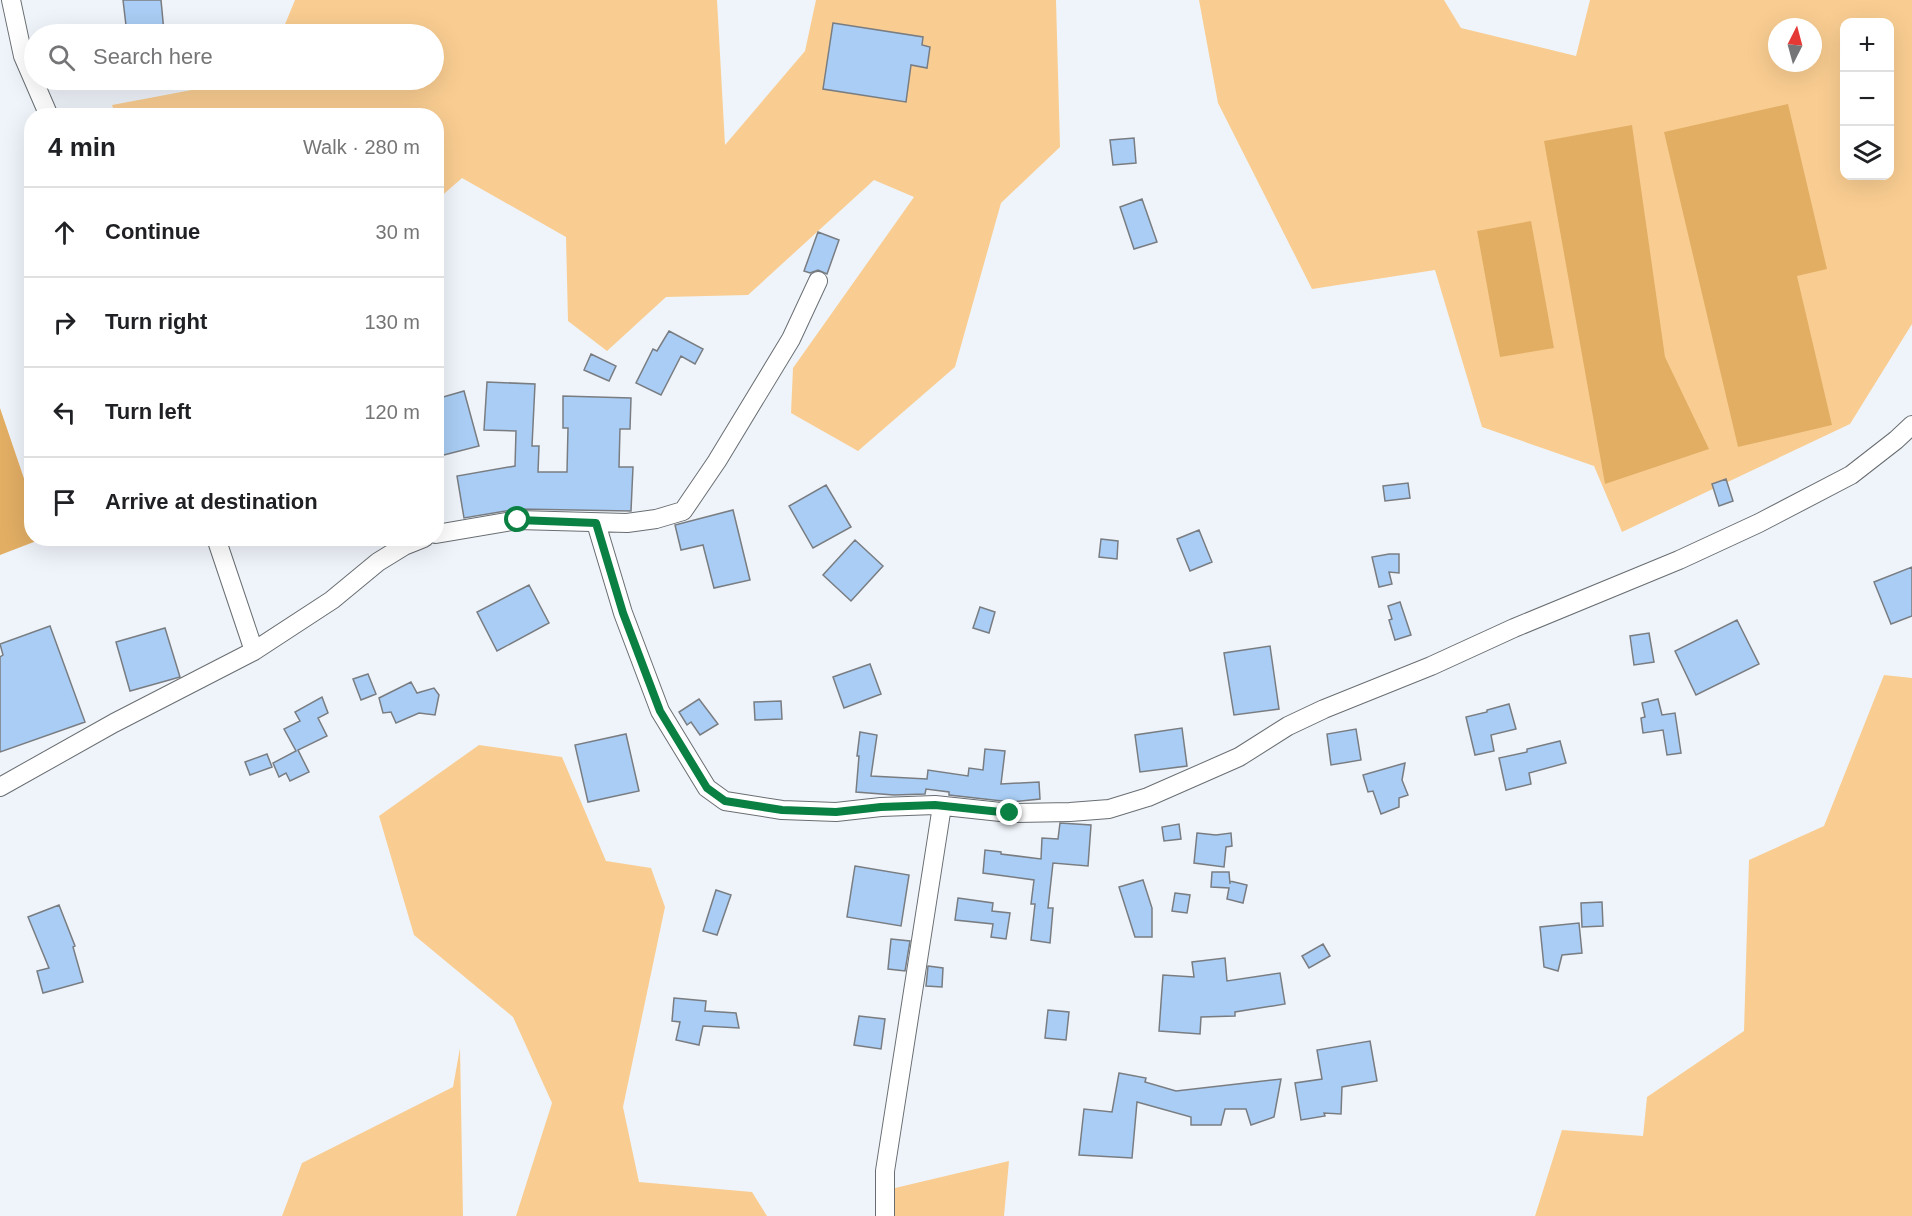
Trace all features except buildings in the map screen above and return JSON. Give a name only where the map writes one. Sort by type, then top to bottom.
[{"type":"street","points":[[11,0],[24,58]]},
{"type":"street","points":[[38,90],[46,108]]},
{"type":"street","points":[[444,533],[518,520],[627,523],[656,519],[683,510],[717,461],[791,339],[818,281]]},
{"type":"street","points":[[596,523],[623,613],[660,711],[707,788],[725,801],[782,810],[836,812],[881,807],[942,806],[1010,813],[1070,812],[1109,809],[1148,797],[1239,757],[1288,726],[1431,666],[1514,627],[1679,560],[1759,523],[1851,475],[1912,425]]},
{"type":"street","points":[[219,546],[254,651]]},
{"type":"street","points":[[0,787],[114,723],[254,651],[332,600],[378,562],[404,546]]},
{"type":"street","points":[[885,1216],[885,1171],[942,806]]},
{"type":"shaded area","points":[[295,0],[717,0],[725,145],[805,51],[816,0],[1056,0],[1060,147],[1001,203],[955,367],[858,451],[791,413],[793,368],[914,197],[874,180],[748,295],[666,297],[607,351],[568,321],[566,237],[462,178],[444,194],[444,108],[113,108],[112,105],[192,90],[444,90],[444,24],[285,24]]},
{"type":"shaded area","points":[[1199,0],[1444,0],[1461,28],[1576,56],[1590,0],[1912,0],[1912,324],[1850,424],[1622,532],[1594,466],[1482,427],[1435,270],[1312,289],[1218,103]]},
{"type":"shaded area","points":[[1788,104],[1827,269],[1797,276],[1832,425],[1738,447],[1664,132]]},
{"type":"shaded area","points":[[1632,125],[1665,357],[1709,449],[1605,484],[1544,141]]},
{"type":"shaded area","points":[[1531,221],[1554,348],[1500,357],[1477,231]]},
{"type":"shaded area","points":[[0,408],[24,478],[24,546],[0,555]]},
{"type":"shaded area","points":[[1884,675],[1912,678],[1912,1216],[1535,1216],[1562,1130],[1643,1136],[1647,1097],[1744,1031],[1749,860],[1824,826]]},
{"type":"shaded area","points":[[479,745],[562,757],[606,861],[651,868],[665,907],[623,1107],[639,1182],[752,1192],[767,1216],[516,1216],[552,1103],[513,1017],[414,935],[379,816]]},
{"type":"shaded area","points":[[460,1048],[463,1216],[282,1216],[302,1163],[453,1087]]},
{"type":"shaded area","points":[[1009,1161],[1004,1216],[891,1216],[895,1188]]},
{"type":"route","points":[[518,520],[596,523],[623,613],[660,711],[707,788],[725,801],[782,810],[836,812],[881,807],[935,805],[1010,813]]}]
